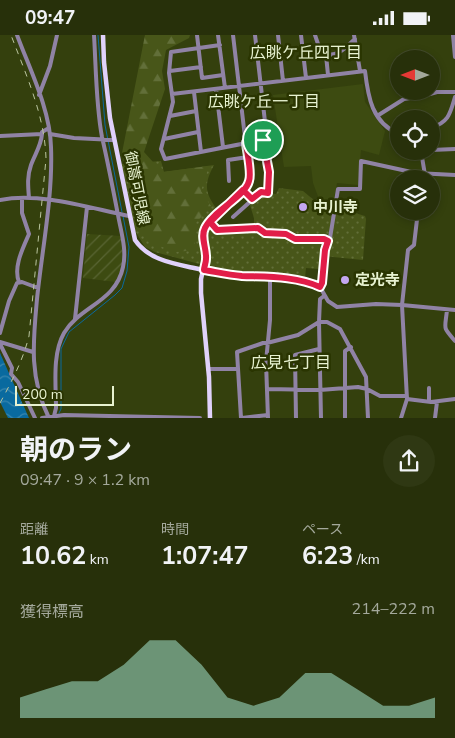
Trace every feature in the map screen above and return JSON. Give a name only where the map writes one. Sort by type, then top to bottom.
[{"type":"main road","name":"御嵩可児線","points":[[103,35],[108,140],[135,240],[141,249],[155,258],[204,270]]},
{"type":"main road","points":[[204,270],[201,279],[201,293],[208,369],[210,418]]},
{"type":"street","points":[[17,35],[39,95],[50,134],[51,163],[33,353],[36,383],[52,416]]},
{"type":"street","points":[[39,95],[50,66],[57,35]]},
{"type":"street","points":[[52,416],[56,408],[57,355],[63,335],[75,319],[116,287],[124,266],[124,245],[118,214],[94,35]]},
{"type":"street","points":[[197,35],[202,77],[223,75]]},
{"type":"street","points":[[218,35],[225,88]]},
{"type":"street","points":[[233,35],[250,180],[243,190],[210,222],[203,233],[206,259],[204,270],[240,275],[270,276],[309,282],[320,287],[324,296],[332,305],[345,308],[376,304],[455,310]]},
{"type":"street","points":[[220,45],[172,51],[170,71],[173,101],[161,149],[165,159],[267,139],[255,35]]},
{"type":"street","points":[[278,35],[283,81]]},
{"type":"street","points":[[301,35],[306,78]]},
{"type":"street","points":[[315,35],[318,44],[326,55],[328,75]]},
{"type":"street","points":[[326,55],[334,55],[348,47],[355,37]]},
{"type":"street","points":[[355,37],[360,71]]},
{"type":"street","points":[[454,37],[455,57]]},
{"type":"street","points":[[170,71],[201,67]]},
{"type":"street","points":[[172,95],[365,71],[368,97],[377,116],[385,127],[390,130]]},
{"type":"street","points":[[216,89],[223,147]]},
{"type":"street","points":[[377,116],[404,99],[437,92],[455,91]]},
{"type":"street","points":[[194,92],[201,152]]},
{"type":"street","points":[[440,126],[450,113],[455,97]]},
{"type":"street","points":[[170,116],[196,111]]},
{"type":"street","points":[[29,198],[28,176],[31,163],[39,149],[42,132],[49,128]]},
{"type":"street","points":[[164,139],[198,131]]},
{"type":"street","points":[[0,136],[42,134]]},
{"type":"street","points":[[50,134],[74,139],[108,140]]},
{"type":"street","points":[[233,217],[261,192],[268,193],[269,172],[263,140]]},
{"type":"street","points":[[440,150],[455,149]]},
{"type":"street","points":[[229,181],[228,160],[248,157]]},
{"type":"street","points":[[320,287],[325,250],[332,229],[338,189],[360,189],[361,161],[396,170]]},
{"type":"street","points":[[440,176],[455,175]]},
{"type":"street","points":[[243,190],[252,199]]},
{"type":"street","points":[[19,282],[17,273],[20,253],[29,235],[22,213],[22,198]]},
{"type":"street","points":[[0,200],[29,198],[48,200],[129,216]]},
{"type":"street","points":[[318,201],[334,209]]},
{"type":"street","points":[[75,319],[87,207]]},
{"type":"street","points":[[401,418],[407,397],[402,305],[408,250],[414,245],[417,220]]},
{"type":"street","points":[[210,222],[217,230],[258,228],[265,233],[286,234],[295,239],[324,239],[328,241]]},
{"type":"street","points":[[270,276],[270,321],[267,343],[266,362],[268,416],[241,418],[237,352],[264,343],[267,343],[298,335],[319,322],[325,321],[340,329],[364,372],[367,389],[368,418]]},
{"type":"street","points":[[19,282],[38,287]]},
{"type":"street","points":[[0,333],[9,301],[19,282]]},
{"type":"street","points":[[320,418],[319,322],[320,299],[324,296]]},
{"type":"street","points":[[447,310],[446,333],[455,341]]},
{"type":"street","points":[[0,343],[33,353]]},
{"type":"street","points":[[0,343],[12,368],[11,374],[18,381],[35,418]]},
{"type":"street","points":[[345,418],[345,351],[351,347]]},
{"type":"street","points":[[296,418],[295,355],[319,349]]},
{"type":"street","points":[[208,369],[238,369]]},
{"type":"street","points":[[268,389],[320,390],[358,387],[367,389],[380,396],[407,397],[428,402],[455,399]]},
{"type":"street","points":[[428,402],[429,388]]},
{"type":"street","points":[[435,418],[438,402]]},
{"type":"street","points":[[42,418],[63,415],[200,418]]},
{"type":"shaded area","points":[[363,84],[365,102],[385,131],[379,155],[361,150],[358,185],[337,183],[333,204],[319,199],[313,183],[311,166],[284,167],[273,95]]},
{"type":"shaded area","points":[[87,234],[121,236],[123,263],[116,282],[83,278]]},
{"type":"green space","points":[[145,35],[190,35],[189,38],[166,50],[162,71],[165,89],[144,152],[162,172],[209,166],[201,191],[211,206],[194,225],[195,250],[176,252],[148,242],[136,218],[122,153]]},
{"type":"green space","points":[[161,161],[164,172],[214,165],[208,179],[207,189],[211,200],[219,212],[210,222],[217,230],[254,228],[254,218],[249,202],[261,192],[276,194],[279,188],[303,191],[315,201],[365,216],[363,260],[323,256],[319,269],[306,268],[305,278],[273,272],[243,272],[203,265],[155,252],[145,247],[135,231],[121,164]]},
{"type":"water","points":[[0,353],[29,418],[8,418],[0,402]]},
{"type":"waterway","points":[[98,35],[105,125],[122,212]]},
{"type":"waterway","points":[[59,413],[61,409],[61,349],[69,332],[122,288],[127,271],[129,247],[123,216]]},
{"type":"railway","points":[[0,403],[20,362],[29,336],[46,159],[45,143],[38,111],[11,35]]},
{"type":"place","name":"中川寺","points":[[303,207]]},
{"type":"place","name":"定光寺","points":[[345,280]]},
{"type":"district","name":"広眺ケ丘四丁目","points":[[306,52]]},
{"type":"district","name":"広眺ケ丘一丁目","points":[[264,101]]},
{"type":"district","name":"広見七丁目","points":[[291,362]]},
{"type":"route","points":[[263,140],[246,143],[250,180],[246,187],[219,212],[210,222],[205,228],[203,233],[206,259],[204,270],[240,275],[277,277],[309,282],[320,287],[328,241],[324,239],[295,239],[286,234],[265,233],[258,228],[217,230],[210,222],[243,190],[252,199],[261,192],[268,193],[269,172],[263,140]]}]
